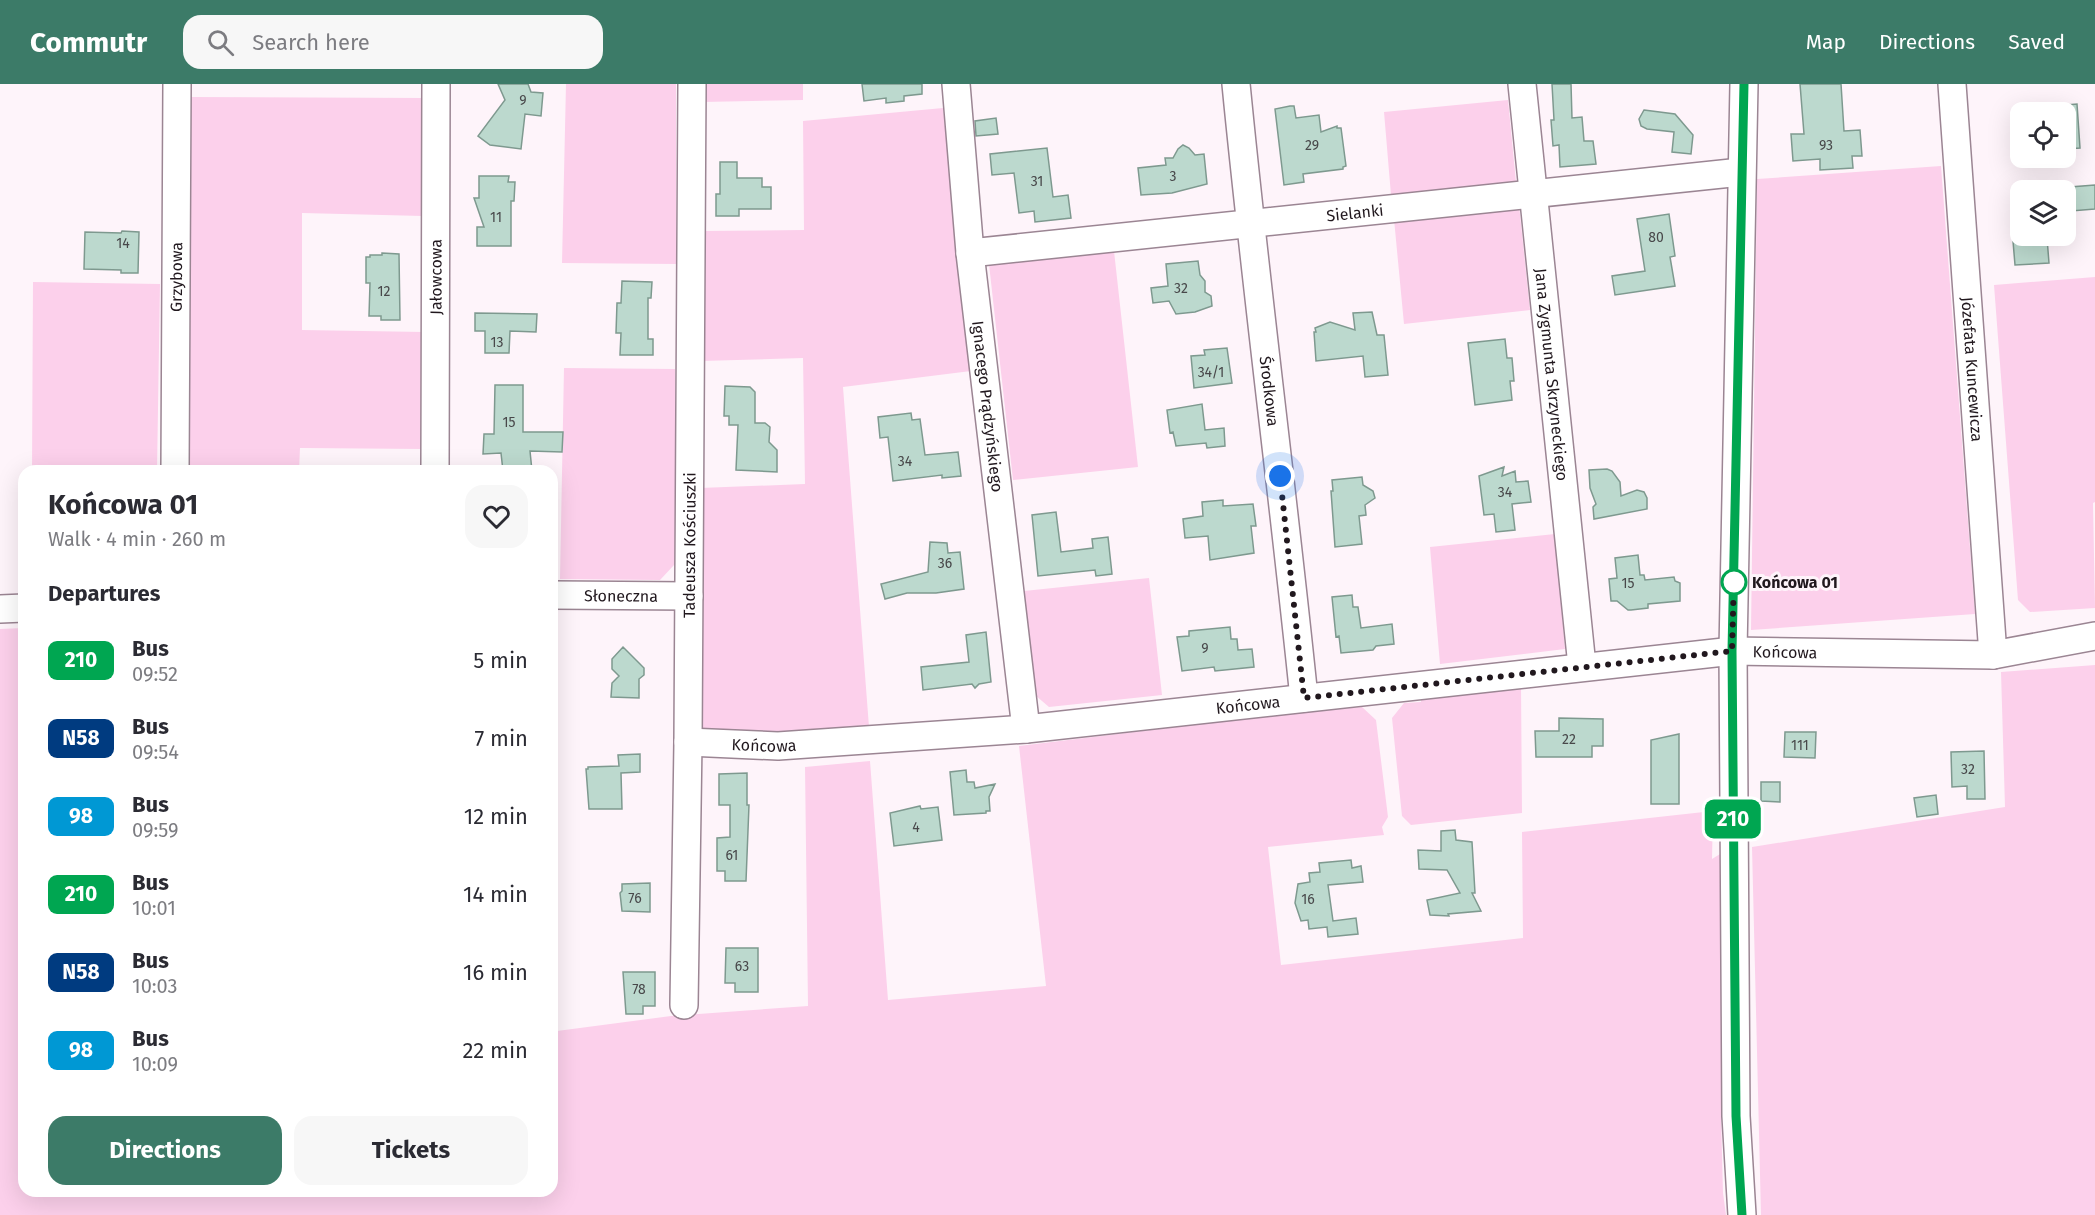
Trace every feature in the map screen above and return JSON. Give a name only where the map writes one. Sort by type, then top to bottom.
[{"type":"street","name":"Grzybowa","points":[[175,465],[177,84]]},
{"type":"street","name":"Jałowcowa","points":[[435,465],[436,84]]},
{"type":"street","name":"Tadeusza Kościuszki","points":[[684,1005],[692,84]]},
{"type":"street","name":"Ignacego Prądzyńskiego","points":[[956,84],[970,252],[1026,729]]},
{"type":"street","name":"Środkowa","points":[[1236,84],[1304,698]]},
{"type":"street","name":"Jana Zygmunta Skrzyneckiego","points":[[1522,84],[1582,666]]},
{"type":"street","points":[[1742,1215],[1736,1116],[1732,651],[1744,84]]},
{"type":"street","name":"Józefata Kuncewicza","points":[[1952,84],[1993,655]]},
{"type":"street","name":"Sielanki","points":[[970,252],[1741,172]]},
{"type":"street","name":"Słoneczna","points":[[558,595],[689,596]]},
{"type":"street","points":[[0,609],[18,608]]},
{"type":"street","name":"Końcowa","points":[[688,742],[778,746],[1026,729],[1732,651],[1993,655],[2095,636]]},
{"type":"shaded area","points":[[566,84],[676,84],[676,264],[562,263]]},
{"type":"shaded area","points":[[703,84],[803,84],[803,100],[703,102]]},
{"type":"shaded area","points":[[190,97],[425,98],[423,216],[302,213],[302,330],[424,332],[422,449],[300,448],[299,465],[186,465]]},
{"type":"shaded area","points":[[1508,100],[1516,182],[1391,195],[1384,112]]},
{"type":"shaded area","points":[[943,108],[971,371],[843,387],[869,727],[809,734],[698,733],[700,488],[805,484],[803,358],[701,361],[702,231],[804,230],[803,121]]},
{"type":"shaded area","points":[[1941,166],[1975,614],[1751,630],[1757,179]]},
{"type":"shaded area","points":[[1519,205],[1530,310],[1404,324],[1394,219]]},
{"type":"shaded area","points":[[1114,251],[1138,467],[1013,480],[989,264]]},
{"type":"shaded area","points":[[2095,277],[2095,502],[2093,503],[2095,608],[2030,612],[2018,600],[1994,285]]},
{"type":"shaded area","points":[[33,282],[160,284],[157,465],[32,465]]},
{"type":"shaded area","points":[[564,368],[675,369],[675,564],[660,580],[560,579]]},
{"type":"shaded area","points":[[1555,534],[1565,649],[1440,664],[1430,547]]},
{"type":"shaded area","points":[[1149,578],[1162,695],[1049,707],[1035,695],[1024,591]]},
{"type":"shaded area","points":[[18,628],[18,1197],[558,1197],[558,1031],[671,1016],[808,1006],[805,767],[870,761],[888,1000],[1046,986],[1019,746],[1265,716],[1362,707],[1376,720],[1388,817],[1382,827],[1384,835],[1268,847],[1281,965],[1523,938],[1522,832],[1713,811],[1712,859],[1725,851],[1721,1116],[1723,1193],[1726,1215],[0,1215],[0,629]]},
{"type":"shaded area","points":[[2095,665],[2095,1215],[1761,1215],[1752,847],[2005,807],[2001,672]]},
{"type":"shaded area","points":[[1521,685],[1522,813],[1411,825],[1402,816],[1392,718],[1404,703],[1421,702],[1421,696]]},
{"type":"building","points":[[498,84],[528,84],[531,92],[543,93],[541,116],[525,114],[521,149],[490,145],[478,136],[505,100]]},
{"type":"building","points":[[862,84],[922,84],[922,94],[904,96],[904,101],[886,103],[886,98],[864,101]]},
{"type":"building","points":[[1552,84],[1571,84],[1572,118],[1582,117],[1584,141],[1593,141],[1596,164],[1560,167],[1559,145],[1553,146]]},
{"type":"building","points":[[1800,84],[1841,84],[1844,131],[1860,130],[1862,156],[1852,156],[1853,168],[1820,170],[1820,159],[1793,161],[1791,134],[1804,134]]},
{"type":"building","points":[[2076,104],[2080,148],[2076,148]]},
{"type":"building","points":[[1294,106],[1296,118],[1319,115],[1321,132],[1337,126],[1341,128],[1346,166],[1343,169],[1303,174],[1304,182],[1284,185],[1275,109]]},
{"type":"building","points":[[1644,110],[1675,114],[1693,135],[1691,154],[1672,152],[1674,132],[1647,129],[1641,126],[1639,119]]},
{"type":"building","points":[[996,118],[998,134],[976,136],[975,121]]},
{"type":"building","points":[[1183,145],[1195,155],[1204,154],[1207,184],[1172,193],[1141,195],[1138,168],[1166,165],[1165,158],[1173,158]]},
{"type":"building","points":[[1047,148],[1053,197],[1068,195],[1071,218],[1035,222],[1034,211],[1019,213],[1014,173],[992,175],[990,154]]},
{"type":"building","points":[[720,162],[737,162],[737,178],[762,178],[762,187],[771,187],[771,209],[739,209],[739,216],[716,216],[716,194],[720,194]]},
{"type":"building","points":[[479,176],[509,176],[508,182],[515,182],[514,201],[511,201],[511,246],[477,246],[477,227],[484,227],[474,198],[479,198]]},
{"type":"building","points":[[2095,185],[2095,209],[2076,211],[2076,187]]},
{"type":"building","points":[[1669,214],[1675,256],[1670,257],[1675,286],[1615,295],[1612,276],[1645,271],[1637,219]]},
{"type":"building","points":[[122,231],[139,232],[138,273],[84,269],[85,232],[121,233]]},
{"type":"building","points":[[2013,246],[2048,246],[2049,263],[2015,265]]},
{"type":"building","points":[[382,253],[399,254],[400,320],[381,320],[381,316],[369,316],[370,283],[366,283],[366,257],[382,255]]},
{"type":"building","points":[[1198,261],[1200,275],[1205,281],[1205,292],[1211,296],[1212,306],[1195,312],[1176,314],[1169,301],[1153,303],[1151,288],[1168,286],[1166,264]]},
{"type":"building","points":[[622,281],[652,282],[651,298],[648,298],[648,339],[653,339],[653,355],[620,355],[621,333],[616,333],[617,303],[621,303]]},
{"type":"building","points":[[1372,312],[1377,335],[1384,335],[1388,375],[1365,377],[1363,356],[1316,361],[1315,328],[1330,322],[1355,330],[1353,313]]},
{"type":"building","points":[[475,313],[537,314],[536,332],[510,331],[509,353],[485,353],[485,331],[475,331]]},
{"type":"building","points":[[1505,339],[1507,358],[1512,358],[1514,381],[1510,381],[1512,400],[1475,405],[1468,343]]},
{"type":"building","points":[[1227,348],[1232,383],[1194,388],[1191,356],[1205,355],[1204,350]]},
{"type":"building","points":[[495,385],[523,385],[523,432],[563,432],[562,452],[530,451],[531,465],[502,465],[501,453],[483,454],[484,434],[494,434]]},
{"type":"building","points":[[725,386],[750,387],[755,392],[755,423],[765,423],[770,427],[769,442],[777,450],[777,472],[736,470],[738,425],[729,425],[729,416],[724,416]]},
{"type":"building","points":[[1202,404],[1205,430],[1224,428],[1225,446],[1207,448],[1206,443],[1176,446],[1173,432],[1170,433],[1167,410]]},
{"type":"building","points":[[911,413],[912,420],[920,419],[925,455],[958,452],[961,476],[942,478],[942,475],[893,481],[888,437],[880,438],[878,417]]},
{"type":"building","points":[[1504,467],[1502,476],[1515,471],[1516,482],[1528,481],[1531,502],[1512,504],[1515,530],[1496,532],[1494,514],[1484,515],[1479,476]]},
{"type":"building","points":[[1589,470],[1612,471],[1620,482],[1621,496],[1637,490],[1644,492],[1647,498],[1647,509],[1594,519],[1593,507],[1596,504],[1590,488]]},
{"type":"building","points":[[1362,477],[1363,485],[1373,491],[1375,498],[1365,505],[1366,515],[1359,516],[1362,544],[1335,547],[1332,480]]},
{"type":"building","points":[[1223,500],[1223,506],[1253,504],[1256,526],[1251,526],[1254,553],[1210,560],[1208,536],[1185,538],[1183,519],[1203,516],[1202,502]]},
{"type":"building","points":[[1056,512],[1061,552],[1093,548],[1092,539],[1108,537],[1112,574],[1096,576],[1095,570],[1038,576],[1032,515]]},
{"type":"building","points":[[930,542],[947,543],[948,553],[960,552],[964,589],[936,593],[907,593],[885,599],[881,584],[928,572]]},
{"type":"building","points":[[1638,555],[1640,575],[1644,575],[1645,580],[1674,577],[1675,581],[1680,583],[1680,601],[1648,604],[1648,608],[1628,610],[1617,601],[1611,601],[1609,579],[1617,578],[1615,558]]},
{"type":"building","points":[[1352,595],[1353,607],[1358,607],[1361,628],[1392,624],[1394,644],[1376,646],[1373,650],[1341,653],[1339,636],[1336,637],[1332,597]]},
{"type":"building","points":[[1230,627],[1231,639],[1237,639],[1238,650],[1252,649],[1254,667],[1215,671],[1214,667],[1182,671],[1177,637],[1189,636],[1189,631]]},
{"type":"building","points":[[986,632],[991,682],[979,684],[975,688],[972,684],[923,690],[921,667],[969,662],[966,635]]},
{"type":"building","points":[[623,647],[644,668],[644,675],[639,679],[639,698],[611,697],[612,683],[619,676],[612,669],[612,659]]},
{"type":"building","points":[[1559,718],[1603,719],[1603,746],[1592,746],[1592,757],[1536,757],[1535,731],[1559,731]]},
{"type":"building","points":[[1785,732],[1816,732],[1815,758],[1784,757]]},
{"type":"building","points":[[1679,734],[1679,804],[1651,804],[1651,740]]},
{"type":"building","points":[[1984,751],[1985,799],[1967,799],[1967,786],[1952,787],[1951,752]]},
{"type":"building","points":[[640,754],[640,772],[621,773],[622,809],[589,809],[586,769],[588,767],[619,766],[618,755]]},
{"type":"building","points":[[966,770],[967,782],[974,782],[975,788],[995,784],[989,797],[990,811],[954,815],[950,772]]},
{"type":"building","points":[[747,773],[747,805],[749,805],[746,881],[725,881],[725,871],[717,871],[717,838],[730,837],[730,805],[719,805],[719,774]]},
{"type":"building","points":[[1761,782],[1780,782],[1780,802],[1761,801]]},
{"type":"building","points":[[1936,795],[1938,814],[1917,817],[1914,798]]},
{"type":"building","points":[[920,806],[921,809],[938,807],[942,840],[894,846],[890,813]]},
{"type":"building","points":[[1455,830],[1456,840],[1472,842],[1475,893],[1472,893],[1481,911],[1448,914],[1449,916],[1430,915],[1427,900],[1460,893],[1447,870],[1419,869],[1418,850],[1441,851],[1441,831]]},
{"type":"building","points":[[1351,860],[1352,868],[1361,866],[1363,882],[1328,885],[1333,921],[1356,918],[1358,934],[1328,937],[1327,927],[1309,929],[1308,920],[1301,921],[1295,903],[1298,884],[1310,882],[1309,873],[1320,872],[1319,863]]},
{"type":"building","points":[[650,883],[650,912],[622,911],[620,893],[622,884]]},
{"type":"building","points":[[726,948],[758,948],[758,992],[735,992],[735,983],[725,983]]},
{"type":"building","points":[[623,972],[655,972],[655,1006],[643,1006],[643,1014],[626,1014]]},
{"type":"bus line","name":"210","points":[[1742,1215],[1736,1116],[1732,651],[1744,84]]},
{"type":"place","name":"Końcowa 01","points":[[1734,582]]},
{"type":"route","points":[[1280,476],[1304,698],[1732,651],[1734,576],[1734,582]]}]
